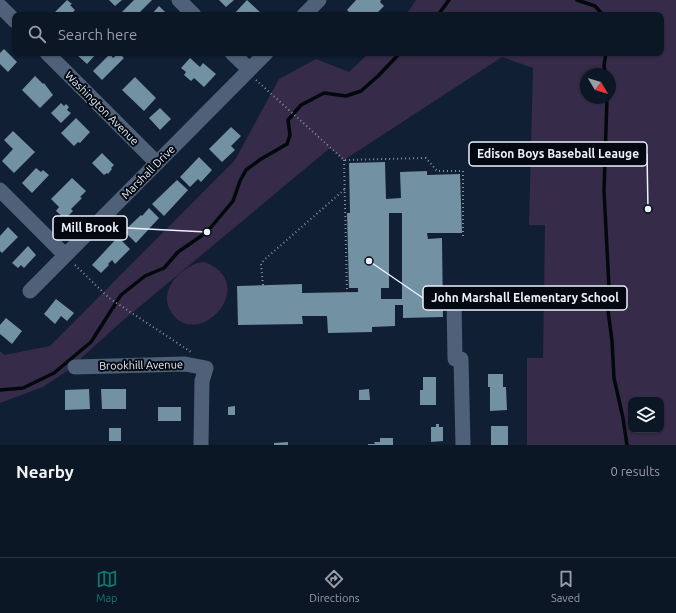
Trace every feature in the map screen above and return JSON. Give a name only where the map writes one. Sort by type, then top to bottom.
[{"type":"street","points":[[179,0],[191,12]]},
{"type":"street","points":[[307,12],[319,0]]},
{"type":"street","points":[[0,6],[12,18]]},
{"type":"street","name":"Washington Avenue","points":[[50,56],[157,162]]},
{"type":"street","points":[[235,56],[252,74]]},
{"type":"street","name":"Marshall Drive","points":[[30,291],[69,259],[157,162],[252,74],[264,56]]},
{"type":"street","points":[[0,190],[69,259]]},
{"type":"street","points":[[454,299],[463,445]]},
{"type":"street","name":"Brookhill Avenue","points":[[75,367],[185,364],[206,368],[202,381],[201,445]]},
{"type":"path","points":[[252,74],[344,160],[426,158],[437,171],[463,171],[463,238]]},
{"type":"path","points":[[344,160],[347,292]]},
{"type":"path","points":[[263,285],[261,264],[264,260],[345,190]]},
{"type":"path","points":[[69,259],[109,298],[195,354]]},
{"type":"shaded area","points":[[416,0],[676,0],[676,445],[527,445],[527,358],[543,358],[545,225],[529,225],[533,68],[502,57],[344,160],[330,148],[120,323],[67,371],[43,387],[0,403],[0,351],[4,355],[50,346],[235,160],[279,79],[316,59],[349,72],[366,56],[664,56],[664,12],[408,12]]},
{"type":"shaded area","points":[[204,262],[220,272],[227,284],[226,298],[219,310],[209,320],[196,324],[183,322],[171,312],[167,304],[169,287],[180,273],[196,264]]},
{"type":"building","points":[[67,0],[72,4],[70,5],[75,10],[73,12],[55,12]]},
{"type":"building","points":[[109,0],[122,0],[115,6]]},
{"type":"building","points":[[134,0],[152,0],[140,12],[122,12]]},
{"type":"building","points":[[219,0],[234,0],[226,7]]},
{"type":"building","points":[[247,0],[260,12],[236,12]]},
{"type":"building","points":[[356,0],[381,0],[380,2],[384,6],[378,12],[349,12],[347,10]]},
{"type":"building","points":[[159,6],[165,12],[154,12]]},
{"type":"building","points":[[4,49],[17,62],[8,72],[0,64],[0,53]]},
{"type":"building","points":[[78,56],[94,56],[87,64]]},
{"type":"building","points":[[108,56],[112,56],[113,58],[115,56],[122,56],[124,58],[102,80],[93,71]]},
{"type":"building","points":[[190,58],[200,67],[203,63],[216,74],[204,87],[194,78],[191,81],[184,75],[186,72],[181,68]]},
{"type":"building","points":[[35,76],[43,84],[44,83],[53,95],[40,108],[22,90]]},
{"type":"building","points":[[135,77],[156,98],[144,111],[122,90]]},
{"type":"building","points":[[61,103],[64,106],[66,104],[69,107],[67,110],[71,113],[61,123],[51,113]]},
{"type":"building","points":[[160,108],[171,119],[160,130],[149,118]]},
{"type":"building","points":[[76,118],[90,132],[80,143],[78,142],[74,146],[61,133]]},
{"type":"building","points":[[231,127],[241,136],[231,146],[235,150],[222,162],[209,149]]},
{"type":"building","points":[[13,131],[35,152],[14,173],[2,161],[13,149],[4,140]]},
{"type":"building","points":[[102,153],[114,165],[108,174],[107,173],[104,175],[92,163]]},
{"type":"building","points":[[199,157],[212,170],[201,182],[198,179],[190,187],[180,177]]},
{"type":"building","points":[[385,162],[386,199],[401,198],[400,172],[427,171],[427,175],[460,174],[462,233],[427,233],[428,239],[442,238],[443,317],[403,318],[403,305],[395,305],[395,326],[372,327],[372,332],[328,333],[327,316],[302,316],[303,324],[238,325],[237,286],[302,284],[302,293],[358,292],[358,288],[349,288],[347,213],[350,213],[349,163]],"holes":[[[389,213],[402,213],[402,299],[381,299],[381,288],[389,288]]]},
{"type":"building","points":[[36,168],[41,172],[43,170],[49,175],[32,193],[22,183]]},
{"type":"building","points":[[72,178],[86,191],[80,197],[82,198],[71,209],[73,211],[65,219],[56,211],[59,207],[51,199]]},
{"type":"building","points":[[177,180],[188,190],[164,216],[152,204]]},
{"type":"building","points":[[149,208],[159,218],[136,243],[124,231]]},
{"type":"building","points":[[8,227],[18,237],[2,253],[0,251],[0,236]]},
{"type":"building","points":[[118,237],[130,249],[115,264],[112,260],[101,273],[92,265]]},
{"type":"building","points":[[28,246],[36,255],[24,268],[21,265],[18,268],[12,263]]},
{"type":"building","points":[[56,299],[74,313],[67,321],[61,316],[55,324],[44,314]]},
{"type":"building","points":[[6,318],[22,331],[12,344],[0,334],[0,325]]},
{"type":"building","points":[[488,374],[503,374],[503,387],[506,387],[507,410],[490,411],[490,387],[488,387]]},
{"type":"building","points":[[423,377],[436,377],[436,405],[420,405],[420,390],[423,390]]},
{"type":"building","points":[[89,389],[90,409],[65,410],[65,390]]},
{"type":"building","points":[[101,389],[126,389],[126,409],[102,409]]},
{"type":"building","points":[[369,389],[370,400],[359,400],[359,390]]},
{"type":"building","points":[[235,406],[235,415],[228,415],[228,407]]},
{"type":"building","points":[[158,407],[181,407],[181,421],[158,421]]},
{"type":"building","points":[[436,424],[439,424],[439,427],[443,427],[443,441],[431,442],[431,427],[436,427]]},
{"type":"building","points":[[491,426],[508,426],[508,445],[491,445]]},
{"type":"building","points":[[109,428],[121,428],[121,441],[109,441]]},
{"type":"building","points":[[380,438],[393,438],[393,445],[368,445],[375,444],[374,442],[380,442]]},
{"type":"building","points":[[288,442],[288,445],[274,445],[274,443]]},
{"type":"waterway","points":[[440,12],[449,0]]},
{"type":"waterway","points":[[577,0],[595,6],[600,12]]},
{"type":"waterway","points":[[0,390],[23,388],[54,373],[91,342],[121,295],[145,276],[164,268],[178,252],[207,232],[233,201],[240,181],[246,170],[261,159],[287,144],[290,135],[288,120],[301,105],[324,93],[346,96],[361,91],[397,56]]},
{"type":"waterway","points":[[604,68],[606,56]]},
{"type":"waterway","points":[[607,104],[604,191],[609,287],[607,303],[612,341],[614,378],[623,418],[627,445]]},
{"type":"place","name":"Edison Boys Baseball Leauge","points":[[648,209]]},
{"type":"place","name":"Mill Brook","points":[[207,232]]},
{"type":"place","name":"John Marshall Elementary School","points":[[369,261]]}]
